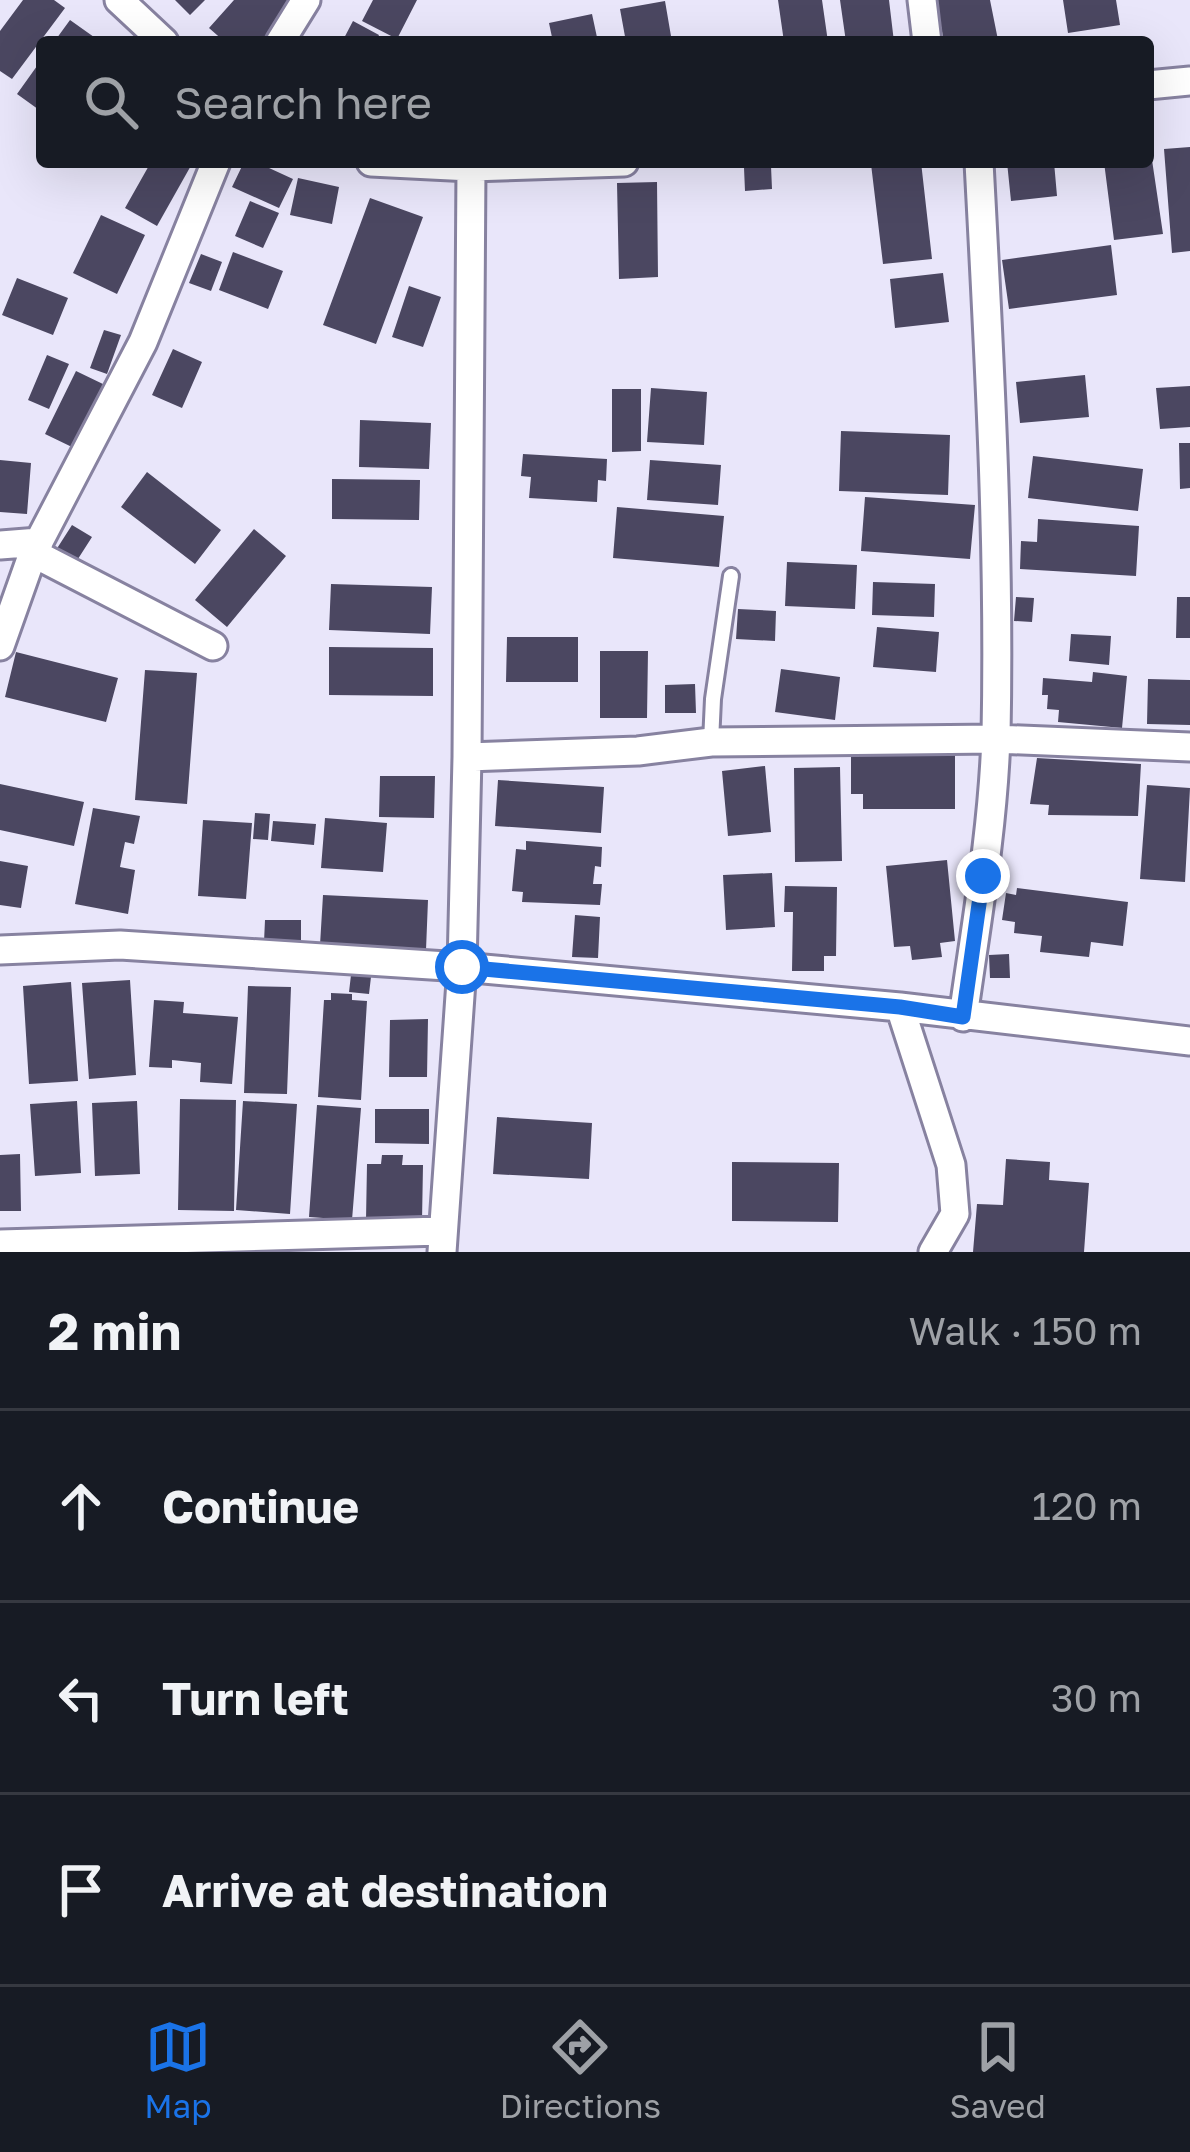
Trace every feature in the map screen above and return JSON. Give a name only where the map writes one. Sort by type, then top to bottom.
[{"type":"street","points":[[118,0],[157,36]]},
{"type":"street","points":[[284,36],[306,0]]},
{"type":"street","points":[[922,0],[926,36]]},
{"type":"street","points":[[1154,84],[1190,81]]},
{"type":"street","points":[[0,646],[36,548],[143,343],[214,168]]},
{"type":"street","points":[[0,1244],[442,1242],[462,967],[471,168]]},
{"type":"street","points":[[963,1017],[983,876],[995,740],[994,436],[979,168]]},
{"type":"street","points":[[0,544],[36,548],[213,646]]},
{"type":"street","points":[[467,757],[638,751],[711,742],[995,740],[1190,747]]},
{"type":"street","points":[[0,950],[120,945],[462,967],[900,1007],[1190,1041]]},
{"type":"street","points":[[900,1007],[951,1165],[955,1214],[933,1252]]},
{"type":"lane","points":[[711,742],[730,576]]},
{"type":"building","points":[[23,0],[54,0],[65,8],[44,36],[36,36],[36,47],[12,79],[0,71],[0,31]]},
{"type":"building","points":[[175,0],[205,0],[190,15]]},
{"type":"building","points":[[234,0],[298,0],[266,36],[218,36],[209,28]]},
{"type":"building","points":[[373,0],[417,0],[399,36],[362,21]]},
{"type":"building","points":[[778,0],[822,0],[827,36],[783,36]]},
{"type":"building","points":[[840,0],[889,0],[893,36],[845,36]]},
{"type":"building","points":[[936,0],[990,0],[997,36],[943,36]]},
{"type":"building","points":[[1063,0],[1116,0],[1120,25],[1068,33]]},
{"type":"building","points":[[665,1],[671,36],[625,36],[620,9]]},
{"type":"building","points":[[592,14],[597,36],[552,36],[549,23]]},
{"type":"building","points":[[70,20],[93,36],[58,36]]},
{"type":"building","points":[[353,21],[379,35],[379,36],[345,36]]},
{"type":"building","points":[[36,67],[36,108],[17,94]]},
{"type":"building","points":[[1190,147],[1190,251],[1172,253],[1164,149]]},
{"type":"building","points":[[148,168],[190,168],[157,226],[125,208]]},
{"type":"building","points":[[241,168],[269,168],[293,179],[279,208],[232,187]]},
{"type":"building","points":[[744,168],[771,168],[772,189],[745,191]]},
{"type":"building","points":[[871,168],[922,168],[932,259],[883,264]]},
{"type":"building","points":[[1008,168],[1055,168],[1057,196],[1011,201]]},
{"type":"building","points":[[1105,168],[1153,168],[1163,234],[1114,240]]},
{"type":"building","points":[[298,178],[339,187],[332,224],[290,215]]},
{"type":"building","points":[[657,182],[658,277],[619,279],[617,183]]},
{"type":"building","points":[[370,198],[423,217],[376,344],[323,325]]},
{"type":"building","points":[[250,201],[279,213],[263,248],[235,236]]},
{"type":"building","points":[[101,215],[145,235],[117,294],[73,273]]},
{"type":"building","points":[[1111,245],[1117,295],[1009,309],[1002,260]]},
{"type":"building","points":[[233,252],[283,271],[268,309],[219,290]]},
{"type":"building","points":[[201,254],[222,262],[211,291],[189,283]]},
{"type":"building","points":[[943,273],[949,322],[895,328],[890,279]]},
{"type":"building","points":[[17,278],[68,298],[53,335],[2,315]]},
{"type":"building","points":[[409,286],[441,297],[423,347],[392,337]]},
{"type":"building","points":[[104,330],[121,335],[107,374],[90,368]]},
{"type":"building","points":[[173,349],[202,362],[182,408],[152,395]]},
{"type":"building","points":[[47,355],[69,364],[49,409],[28,400]]},
{"type":"building","points":[[76,371],[105,385],[74,448],[45,434]]},
{"type":"building","points":[[1085,375],[1089,417],[1020,423],[1016,382]]},
{"type":"building","points":[[1190,386],[1190,427],[1160,429],[1156,388]]},
{"type":"building","points":[[651,388],[707,392],[704,445],[647,442]]},
{"type":"building","points":[[612,389],[641,389],[641,451],[612,452]]},
{"type":"building","points":[[360,420],[431,423],[429,469],[359,467]]},
{"type":"building","points":[[841,431],[950,435],[948,495],[839,491]]},
{"type":"building","points":[[1179,443],[1190,443],[1190,488],[1180,489]]},
{"type":"building","points":[[523,454],[607,459],[606,481],[598,480],[597,502],[529,498],[531,477],[521,476]]},
{"type":"building","points":[[1033,456],[1143,469],[1138,511],[1028,498]]},
{"type":"building","points":[[0,460],[31,463],[27,514],[0,512]]},
{"type":"building","points":[[650,460],[721,465],[718,505],[647,500]]},
{"type":"building","points":[[147,472],[221,530],[195,564],[121,507]]},
{"type":"building","points":[[332,479],[420,480],[419,520],[332,519]]},
{"type":"building","points":[[865,497],[975,505],[970,559],[861,551]]},
{"type":"building","points":[[617,507],[724,516],[719,567],[613,558]]},
{"type":"building","points":[[1038,519],[1139,526],[1136,576],[1020,569],[1021,541],[1037,542]]},
{"type":"building","points":[[72,525],[92,537],[76,562],[56,550]]},
{"type":"building","points":[[254,529],[286,556],[227,627],[195,600]]},
{"type":"building","points":[[787,562],[857,565],[855,609],[785,606]]},
{"type":"building","points":[[873,582],[935,584],[934,617],[872,615]]},
{"type":"building","points":[[331,584],[432,587],[430,634],[329,630]]},
{"type":"building","points":[[1016,597],[1034,598],[1032,622],[1014,621]]},
{"type":"building","points":[[1177,597],[1190,597],[1190,638],[1176,638]]},
{"type":"building","points":[[738,609],[776,611],[775,641],[736,639]]},
{"type":"building","points":[[877,627],[939,632],[936,672],[873,667]]},
{"type":"building","points":[[1071,634],[1111,636],[1109,665],[1069,661]]},
{"type":"building","points":[[507,637],[578,637],[578,682],[506,682]]},
{"type":"building","points":[[329,647],[433,648],[433,696],[329,695]]},
{"type":"building","points":[[600,651],[648,651],[647,718],[600,718]]},
{"type":"building","points":[[16,652],[118,678],[106,722],[5,697]]},
{"type":"building","points":[[781,669],[840,677],[835,720],[775,712]]},
{"type":"building","points":[[145,670],[197,673],[187,804],[135,800]]},
{"type":"building","points":[[1093,672],[1127,676],[1122,728],[1058,722],[1059,710],[1047,709],[1043,678],[1092,682]]},
{"type":"building","points":[[1148,679],[1190,680],[1190,725],[1147,724]]},
{"type":"building","points":[[695,684],[696,713],[665,713],[665,685]]},
{"type":"building","points":[[851,752],[955,753],[955,809],[863,809],[863,794],[851,794]]},
{"type":"building","points":[[1037,758],[1141,764],[1138,816],[1048,815],[1049,805],[1030,804]]},
{"type":"building","points":[[765,766],[771,832],[728,836],[722,771]]},
{"type":"building","points":[[840,767],[842,861],[795,862],[794,768]]},
{"type":"building","points":[[380,776],[435,776],[434,818],[379,817]]},
{"type":"building","points":[[498,780],[604,787],[601,833],[495,826]]},
{"type":"building","points":[[0,784],[84,802],[74,846],[0,830]]},
{"type":"building","points":[[1147,785],[1190,788],[1185,882],[1140,879]]},
{"type":"building","points":[[93,808],[140,816],[134,844],[125,842],[120,867],[135,870],[128,914],[75,904]]},
{"type":"building","points":[[255,813],[270,814],[268,840],[253,839]]},
{"type":"building","points":[[325,818],[387,823],[383,872],[321,868]]},
{"type":"building","points":[[203,820],[252,823],[246,899],[198,896]]},
{"type":"building","points":[[273,821],[316,824],[314,845],[271,841]]},
{"type":"building","points":[[526,841],[602,847],[601,867],[595,866],[593,884],[602,884],[600,905],[522,902],[523,892],[512,891],[516,849],[526,850]]},
{"type":"building","points":[[947,860],[955,941],[940,943],[942,957],[912,960],[910,946],[894,947],[886,866]]},
{"type":"building","points":[[0,861],[28,866],[21,908],[0,905]]},
{"type":"building","points":[[772,873],[775,927],[726,930],[723,875]]},
{"type":"building","points":[[785,886],[837,887],[836,956],[824,956],[824,971],[792,971],[793,912],[784,912]]},
{"type":"building","points":[[1017,888],[1128,902],[1123,946],[1091,942],[1089,957],[1040,952],[1042,936],[1014,933],[1015,922],[1002,920],[1006,893],[1016,895]]},
{"type":"building","points":[[323,895],[428,900],[426,950],[320,945]]},
{"type":"building","points":[[575,915],[600,917],[598,958],[572,957]]},
{"type":"building","points":[[265,920],[301,920],[301,943],[264,942]]},
{"type":"building","points":[[1009,954],[1010,978],[990,978],[989,955]]},
{"type":"building","points":[[351,975],[371,977],[369,994],[349,992]]},
{"type":"building","points":[[130,980],[136,1075],[89,1079],[82,983]]},
{"type":"building","points":[[71,982],[78,1081],[29,1084],[23,986]]},
{"type":"building","points":[[248,986],[291,987],[287,1094],[244,1093]]},
{"type":"building","points":[[331,993],[367,1001],[361,1100],[318,1097],[324,1000],[331,1000]]},
{"type":"building","points":[[154,1000],[184,1002],[183,1013],[238,1017],[232,1084],[200,1082],[201,1063],[172,1060],[172,1068],[149,1067]]},
{"type":"building","points":[[428,1019],[427,1077],[389,1077],[390,1020]]},
{"type":"building","points":[[180,1099],[236,1100],[234,1211],[178,1210]]},
{"type":"building","points":[[77,1101],[81,1173],[35,1176],[30,1104]]},
{"type":"building","points":[[137,1101],[140,1174],[95,1176],[92,1103]]},
{"type":"building","points":[[243,1101],[297,1104],[290,1214],[236,1210]]},
{"type":"building","points":[[317,1105],[361,1108],[352,1220],[309,1217]]},
{"type":"building","points":[[375,1109],[429,1109],[429,1144],[375,1143]]},
{"type":"building","points":[[497,1117],[592,1123],[589,1179],[493,1174]]},
{"type":"building","points":[[20,1154],[21,1211],[0,1211],[0,1155]]},
{"type":"building","points":[[382,1155],[403,1155],[402,1165],[423,1165],[422,1221],[366,1220],[367,1164],[381,1164]]},
{"type":"building","points":[[1006,1159],[1050,1162],[1049,1180],[1089,1183],[1084,1252],[973,1252],[977,1204],[1003,1205]]},
{"type":"building","points":[[732,1162],[839,1163],[838,1222],[732,1221]]},
{"type":"route","points":[[462,967],[900,1007],[963,1017],[983,876]]}]
